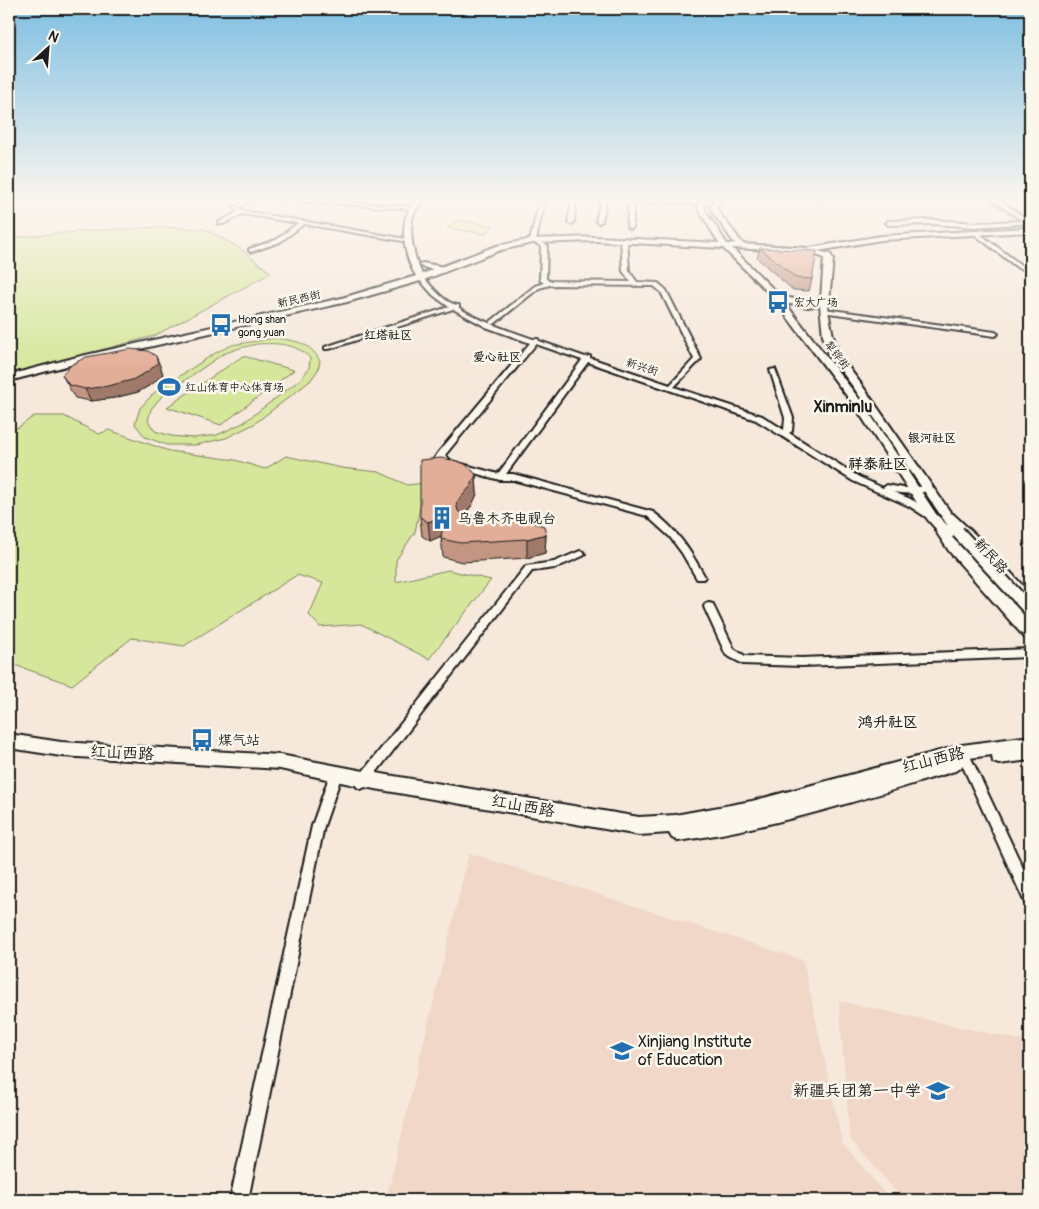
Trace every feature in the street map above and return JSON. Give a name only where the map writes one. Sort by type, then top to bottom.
[{"type":"main road","name":"新兴街","points":[[413,255],[416,271],[425,278]]},
{"type":"main road","name":"新兴街","points":[[419,255],[425,278]]},
{"type":"main road","name":"新民西街","points":[[425,278],[478,255]]},
{"type":"main road","name":"新民西街","points":[[9,379],[96,356],[344,300],[425,278],[487,255]]},
{"type":"main road","name":"犁铧街","points":[[735,255],[778,298],[860,406],[932,517],[953,532]]},
{"type":"main road","points":[[825,255],[829,259],[832,255]]},
{"type":"main road","name":"犁铧街","points":[[829,259],[825,306],[828,336],[835,356],[858,386],[928,488],[953,532]]},
{"type":"main road","points":[[778,298],[806,305],[825,306]]},
{"type":"main road","name":"新民路","points":[[953,532],[1030,610]]},
{"type":"main road","name":"新民路","points":[[953,532],[1030,623]]},
{"type":"main road","name":"红山西路","points":[[9,741],[61,749],[280,762],[362,781],[641,832],[674,832],[759,820],[966,760],[1030,754]]},
{"type":"main road","name":"红山西路","points":[[9,750],[54,757],[275,770],[334,780],[362,781],[639,826],[675,824],[752,810],[962,752],[1030,744]]},
{"type":"street","points":[[544,255],[543,280],[549,283]]},
{"type":"street","points":[[625,255],[626,271],[634,282]]},
{"type":"street","points":[[1005,255],[1020,267],[1030,267]]},
{"type":"street","points":[[422,265],[444,269]]},
{"type":"street","name":"新兴街","points":[[425,278],[434,293],[454,307],[488,326],[759,418],[856,479],[918,505],[932,517]]},
{"type":"street","points":[[492,323],[537,287],[549,283],[634,282],[656,284],[664,290],[698,360],[673,385]]},
{"type":"street","points":[[825,306],[995,334]]},
{"type":"street","points":[[326,348],[454,307]]},
{"type":"street","name":"新兴街","points":[[454,307],[535,342]]},
{"type":"street","points":[[434,463],[535,342]]},
{"type":"street","points":[[500,477],[587,359]]},
{"type":"street","name":"新兴街","points":[[587,359],[673,385],[761,416],[788,430],[876,484],[903,491],[913,488],[928,488]]},
{"type":"street","points":[[773,370],[789,418],[788,430]]},
{"type":"street","points":[[441,455],[448,463],[500,477],[514,478],[650,514],[663,523],[686,550],[700,578]]},
{"type":"street","points":[[941,508],[980,545],[1030,600]]},
{"type":"street","points":[[932,517],[952,549],[1030,636]]},
{"type":"street","points":[[362,781],[529,568],[555,565],[580,554]]},
{"type":"street","points":[[709,607],[730,652],[743,660],[802,662],[1030,653]]},
{"type":"street","points":[[966,760],[1030,898]]},
{"type":"street","points":[[239,1200],[318,826],[334,780]]},
{"type":"shaded area","name":"Xinjiang Institute of Education","points":[[469,853],[803,960],[842,1142],[890,1200],[386,1200]]},
{"type":"shaded area","name":"新疆兵团第一中学","points":[[839,1001],[1030,1042],[1030,1200],[904,1200],[850,1139]]},
{"type":"green space","points":[[9,255],[249,255],[271,273],[154,336],[9,374]]},
{"type":"green space","name":"红山体育中心体育场","points":[[275,338],[295,341],[311,349],[316,354],[320,361],[318,370],[310,381],[254,424],[226,438],[196,445],[167,445],[145,437],[135,424],[140,408],[154,393],[215,353],[232,345]],"holes":[[[257,344],[279,344],[298,349],[310,358],[309,368],[301,379],[243,423],[217,435],[193,438],[171,436],[155,431],[148,421],[151,409],[162,396],[223,354]]]},
{"type":"green space","points":[[243,356],[294,370],[221,425],[167,407]]},
{"type":"green space","points":[[34,416],[64,416],[99,434],[109,430],[169,451],[235,460],[265,469],[286,456],[342,468],[379,472],[407,485],[425,483],[415,532],[396,560],[396,582],[448,570],[491,580],[429,659],[361,624],[320,627],[309,615],[323,583],[297,575],[184,646],[132,638],[72,685],[9,663],[9,430],[19,427]]},
{"type":"building","points":[[769,255],[816,255],[812,279],[796,278]]},
{"type":"building","points":[[130,349],[148,351],[156,356],[158,363],[147,372],[132,380],[85,389],[69,385],[62,375],[71,365],[86,357]]},
{"type":"building","points":[[441,458],[465,464],[476,475],[471,486],[456,503],[458,511],[462,515],[524,520],[544,526],[546,534],[527,539],[461,543],[441,539],[444,516],[428,522],[420,517],[420,460]]},
{"type":"place","name":"宏大广场","points":[[778,302]]},
{"type":"place","name":"Hong shan gong yuan","points":[[221,325]]},
{"type":"place","name":"红山体育中心体育场","points":[[169,387]]},
{"type":"place","name":"乌鲁木齐电视台","points":[[442,518]]},
{"type":"place","name":"煤气站","points":[[202,740]]},
{"type":"place","name":"Xinjiang Institute of Education","points":[[622,1051]]},
{"type":"place","name":"新疆兵团第一中学","points":[[938,1091]]},
{"type":"district","name":"红塔社区","points":[[388,335]]},
{"type":"district","name":"爱心社区","points":[[497,357]]},
{"type":"district","name":"Xinminlu","points":[[843,407]]},
{"type":"district","name":"银河社区","points":[[932,438]]},
{"type":"district","name":"祥泰社区","points":[[878,464]]},
{"type":"district","name":"鸿升社区","points":[[888,722]]}]
